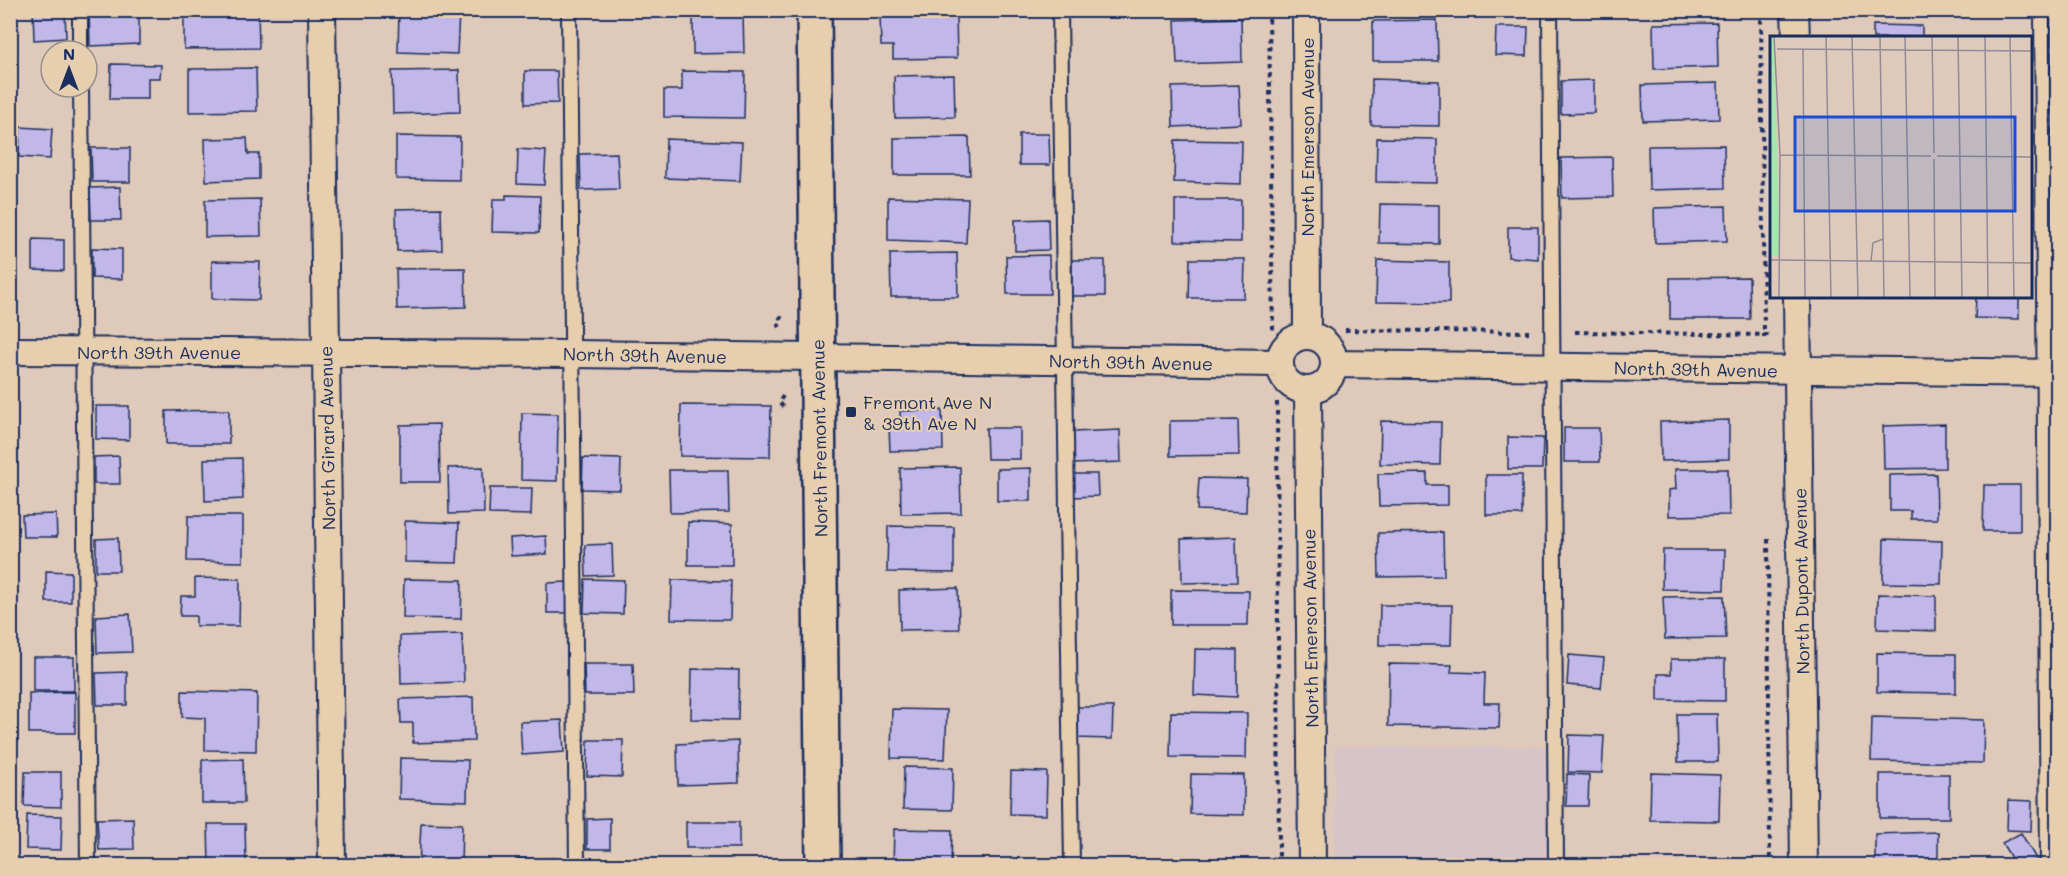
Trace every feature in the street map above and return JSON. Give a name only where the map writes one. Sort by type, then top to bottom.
[{"type":"street","name":"North Girard Avenue","points":[[322,10],[332,866]]},
{"type":"street","name":"North Fremont Avenue","points":[[814,10],[823,866]]},
{"type":"street","name":"North Emerson Avenue","points":[[1306,10],[1307,336]]},
{"type":"street","points":[[1796,10],[1796,36]]},
{"type":"street","name":"North Dupont Avenue","points":[[1797,298],[1804,866]]},
{"type":"street","points":[[1307,336],[1315,337],[1327,345],[1334,364],[1327,382],[1308,390],[1293,387],[1286,382],[1279,363],[1288,343],[1307,336]]},
{"type":"street","name":"North 39th Avenue","points":[[10,351],[572,354],[1279,363]]},
{"type":"street","name":"North 39th Avenue","points":[[1334,364],[2051,373]]},
{"type":"street","name":"North Emerson Avenue","points":[[1308,390],[1312,866]]},
{"type":"lane","points":[[80,10],[80,39]]},
{"type":"lane","points":[[569,10],[577,866]]},
{"type":"lane","points":[[1060,10],[1072,866]]},
{"type":"lane","points":[[1550,10],[1556,866]]},
{"type":"lane","points":[[2042,10],[2051,373],[2048,866]]},
{"type":"lane","points":[[81,99],[88,866]]},
{"type":"path","points":[[1269,10],[1271,330],[1277,337]]},
{"type":"path","points":[[1761,10],[1764,344]]},
{"type":"path","points":[[1279,397],[1275,406],[1279,866]]},
{"type":"path","points":[[1768,538],[1770,866]]},
{"type":"shaded area","points":[[1335,747],[1562,747],[1563,865],[1335,866]]},
{"type":"building","points":[[33,10],[65,10],[66,38],[34,40]]},
{"type":"building","points":[[89,10],[139,10],[139,44],[99,46],[99,39],[90,39]]},
{"type":"building","points":[[184,10],[258,10],[259,48],[184,49]]},
{"type":"building","points":[[399,10],[459,12],[457,54],[398,52]]},
{"type":"building","points":[[743,14],[744,53],[693,54],[693,15]]},
{"type":"building","points":[[956,14],[957,58],[893,59],[893,46],[881,46],[880,15]]},
{"type":"building","points":[[1241,18],[1242,62],[1177,64],[1175,20]]},
{"type":"building","points":[[1437,20],[1438,61],[1373,61],[1373,21]]},
{"type":"building","points":[[1717,23],[1718,67],[1654,69],[1653,24]]},
{"type":"building","points":[[1873,25],[1922,26],[1922,36],[1873,36]]},
{"type":"building","points":[[1496,27],[1528,27],[1527,56],[1495,55]]},
{"type":"building","points":[[2051,28],[2058,28],[2058,65],[2051,65]]},
{"type":"building","points":[[111,64],[161,65],[160,78],[148,78],[148,99],[110,99]]},
{"type":"building","points":[[256,68],[257,111],[189,112],[189,69]]},
{"type":"building","points":[[459,70],[460,112],[393,114],[392,71]]},
{"type":"building","points":[[525,71],[557,71],[558,103],[525,104]]},
{"type":"building","points":[[682,71],[745,72],[744,118],[664,117],[664,90],[682,90]]},
{"type":"building","points":[[954,75],[955,117],[895,118],[894,76]]},
{"type":"building","points":[[1372,79],[1439,81],[1439,126],[1371,125]]},
{"type":"building","points":[[1594,80],[1594,113],[1561,114],[1561,81]]},
{"type":"building","points":[[1718,83],[1719,119],[1643,121],[1642,85]]},
{"type":"building","points":[[1239,85],[1241,124],[1173,127],[1172,87]]},
{"type":"building","points":[[2052,110],[2058,110],[2058,143],[2052,144]]},
{"type":"building","points":[[20,127],[52,129],[50,159],[19,157]]},
{"type":"building","points":[[1019,134],[1049,134],[1050,165],[1019,165]]},
{"type":"building","points":[[396,136],[460,137],[459,180],[396,179]]},
{"type":"building","points":[[969,137],[970,175],[894,175],[894,138]]},
{"type":"building","points":[[247,138],[248,154],[259,154],[259,179],[206,181],[205,139]]},
{"type":"building","points":[[1377,138],[1437,139],[1437,183],[1376,182]]},
{"type":"building","points":[[666,139],[742,142],[740,181],[665,178]]},
{"type":"building","points":[[1175,140],[1242,141],[1241,184],[1174,182]]},
{"type":"building","points":[[1724,145],[1725,188],[1649,190],[1648,146]]},
{"type":"building","points":[[91,148],[130,148],[130,182],[92,182]]},
{"type":"building","points":[[518,149],[546,151],[544,185],[517,184]]},
{"type":"building","points":[[617,153],[619,189],[581,190],[580,154]]},
{"type":"building","points":[[1612,157],[1613,197],[1562,198],[1561,158]]},
{"type":"building","points":[[120,187],[121,220],[91,220],[90,188]]},
{"type":"building","points":[[506,195],[540,196],[539,233],[492,232],[493,199],[506,199]]},
{"type":"building","points":[[888,197],[968,199],[966,243],[888,240]]},
{"type":"building","points":[[260,199],[261,236],[205,237],[205,200]]},
{"type":"building","points":[[1175,200],[1241,200],[1241,242],[1175,241]]},
{"type":"building","points":[[1380,204],[1439,205],[1439,244],[1379,243]]},
{"type":"building","points":[[1726,206],[1727,241],[1655,243],[1654,208]]},
{"type":"building","points":[[441,208],[442,250],[397,251],[396,209]]},
{"type":"building","points":[[2051,208],[2058,208],[2058,241],[2051,241]]},
{"type":"building","points":[[1048,219],[1049,250],[1015,251],[1015,220]]},
{"type":"building","points":[[1508,227],[1538,227],[1538,259],[1508,257]]},
{"type":"building","points":[[33,239],[64,240],[64,271],[33,270]]},
{"type":"building","points":[[92,248],[122,249],[122,279],[92,278]]},
{"type":"building","points":[[957,253],[958,297],[891,297],[890,254]]},
{"type":"building","points":[[1049,255],[1050,294],[1007,294],[1006,256]]},
{"type":"building","points":[[1190,259],[1245,259],[1244,298],[1189,298]]},
{"type":"building","points":[[1072,260],[1105,260],[1105,296],[1072,296]]},
{"type":"building","points":[[1377,260],[1449,262],[1449,303],[1376,302]]},
{"type":"building","points":[[212,261],[260,262],[259,300],[212,299]]},
{"type":"building","points":[[465,268],[466,307],[397,309],[396,269]]},
{"type":"building","points":[[1749,277],[1750,319],[1670,319],[1670,278]]},
{"type":"building","points":[[1976,298],[2019,298],[2019,319],[1975,318]]},
{"type":"building","points":[[681,405],[771,406],[770,457],[680,456]]},
{"type":"building","points":[[96,406],[129,406],[129,440],[96,439]]},
{"type":"building","points":[[229,410],[229,444],[166,444],[166,411]]},
{"type":"building","points":[[942,410],[943,450],[890,451],[889,427],[901,427],[900,411]]},
{"type":"building","points":[[522,413],[558,414],[557,481],[521,480]]},
{"type":"building","points":[[1238,420],[1239,455],[1170,456],[1170,421]]},
{"type":"building","points":[[1729,420],[1729,459],[1661,461],[1660,422]]},
{"type":"building","points":[[1381,421],[1441,422],[1440,465],[1380,464]]},
{"type":"building","points":[[439,424],[440,482],[400,482],[400,425]]},
{"type":"building","points":[[1945,424],[1945,468],[1884,469],[1883,426]]},
{"type":"building","points":[[986,428],[1020,428],[1020,459],[987,459]]},
{"type":"building","points":[[1564,428],[1599,428],[1600,462],[1564,462]]},
{"type":"building","points":[[1120,430],[1121,462],[1074,464],[1073,432]]},
{"type":"building","points":[[1508,437],[1543,438],[1542,469],[1508,469]]},
{"type":"building","points":[[10,444],[15,444],[15,484],[10,484]]},
{"type":"building","points":[[119,456],[120,484],[94,484],[94,457]]},
{"type":"building","points":[[242,458],[243,499],[205,501],[204,459]]},
{"type":"building","points":[[583,458],[621,459],[620,490],[582,489]]},
{"type":"building","points":[[483,467],[484,513],[449,514],[448,468]]},
{"type":"building","points":[[960,467],[961,513],[901,514],[900,468]]},
{"type":"building","points":[[1031,468],[1031,501],[997,501],[997,469]]},
{"type":"building","points":[[1675,469],[1728,469],[1729,515],[1669,516],[1669,490],[1676,489]]},
{"type":"building","points":[[669,470],[728,470],[729,512],[670,513]]},
{"type":"building","points":[[1427,473],[1427,485],[1448,485],[1448,505],[1379,506],[1378,474]]},
{"type":"building","points":[[1072,474],[1097,474],[1098,496],[1073,497]]},
{"type":"building","points":[[1936,474],[1937,519],[1911,519],[1911,511],[1890,511],[1890,475]]},
{"type":"building","points":[[1486,475],[1522,475],[1522,515],[1486,515]]},
{"type":"building","points":[[1199,478],[1247,479],[1246,512],[1197,510]]},
{"type":"building","points":[[1984,485],[2020,485],[2020,531],[1983,531]]},
{"type":"building","points":[[490,488],[532,488],[531,515],[489,514]]},
{"type":"building","points":[[56,514],[57,537],[23,537],[22,515]]},
{"type":"building","points":[[188,516],[243,516],[243,562],[187,561]]},
{"type":"building","points":[[405,521],[459,523],[457,563],[405,562]]},
{"type":"building","points":[[688,522],[732,524],[732,565],[688,565]]},
{"type":"building","points":[[888,526],[954,527],[954,573],[887,572]]},
{"type":"building","points":[[1443,532],[1444,576],[1379,577],[1378,533]]},
{"type":"building","points":[[546,536],[547,554],[511,556],[510,538]]},
{"type":"building","points":[[1236,537],[1237,582],[1182,583],[1181,539]]},
{"type":"building","points":[[118,538],[119,571],[96,571],[96,539]]},
{"type":"building","points":[[1884,539],[1942,541],[1941,584],[1883,583]]},
{"type":"building","points":[[612,544],[613,575],[586,576],[585,545]]},
{"type":"building","points":[[1663,550],[1725,550],[1724,590],[1662,589]]},
{"type":"building","points":[[46,571],[71,572],[71,602],[46,602]]},
{"type":"building","points":[[195,578],[240,579],[239,626],[196,626],[196,616],[180,616],[181,596],[195,596]]},
{"type":"building","points":[[404,579],[462,580],[461,619],[403,618]]},
{"type":"building","points":[[585,579],[624,580],[623,614],[584,613]]},
{"type":"building","points":[[672,580],[731,581],[730,620],[671,619]]},
{"type":"building","points":[[567,582],[568,613],[547,613],[547,583]]},
{"type":"building","points":[[958,588],[959,629],[900,630],[899,590]]},
{"type":"building","points":[[1171,590],[1249,591],[1248,625],[1171,625]]},
{"type":"building","points":[[1878,594],[1936,596],[1936,631],[1877,629]]},
{"type":"building","points":[[1724,596],[1726,638],[1665,639],[1663,597]]},
{"type":"building","points":[[1380,605],[1452,605],[1451,645],[1379,645]]},
{"type":"building","points":[[130,614],[132,652],[97,653],[96,616]]},
{"type":"building","points":[[462,634],[464,682],[401,684],[400,636]]},
{"type":"building","points":[[1195,649],[1237,650],[1237,697],[1194,695]]},
{"type":"building","points":[[1877,653],[1956,654],[1956,693],[1877,692]]},
{"type":"building","points":[[1569,655],[1604,658],[1601,688],[1567,685]]},
{"type":"building","points":[[33,657],[74,657],[74,691],[33,691]]},
{"type":"building","points":[[1671,659],[1725,659],[1725,701],[1658,700],[1658,674],[1671,674]]},
{"type":"building","points":[[584,664],[633,664],[634,695],[585,695]]},
{"type":"building","points":[[1389,664],[1452,665],[1451,672],[1485,673],[1484,703],[1500,703],[1499,728],[1388,726]]},
{"type":"building","points":[[692,669],[739,670],[738,720],[691,719]]},
{"type":"building","points":[[127,672],[127,705],[97,705],[96,673]]},
{"type":"building","points":[[182,691],[257,693],[256,751],[205,750],[205,718],[182,717]]},
{"type":"building","points":[[75,692],[75,733],[29,733],[29,693]]},
{"type":"building","points":[[473,697],[474,741],[413,743],[413,723],[401,723],[400,699]]},
{"type":"building","points":[[1075,707],[1113,707],[1112,739],[1074,738]]},
{"type":"building","points":[[892,709],[947,710],[945,759],[891,758]]},
{"type":"building","points":[[1171,712],[1247,713],[1246,758],[1170,757]]},
{"type":"building","points":[[1677,714],[1717,714],[1718,762],[1678,762]]},
{"type":"building","points":[[1872,717],[1984,720],[1983,763],[1871,761]]},
{"type":"building","points":[[562,720],[564,752],[522,755],[520,722]]},
{"type":"building","points":[[1569,735],[1604,736],[1602,773],[1568,772]]},
{"type":"building","points":[[588,740],[623,740],[622,777],[587,776]]},
{"type":"building","points":[[738,741],[739,783],[678,785],[677,744]]},
{"type":"building","points":[[400,758],[468,760],[467,801],[399,799]]},
{"type":"building","points":[[243,759],[244,803],[202,803],[202,760]]},
{"type":"building","points":[[904,767],[953,768],[952,810],[903,809]]},
{"type":"building","points":[[1011,771],[1047,772],[1046,815],[1010,814]]},
{"type":"building","points":[[25,772],[61,772],[61,807],[24,806]]},
{"type":"building","points":[[1651,773],[1720,775],[1719,821],[1650,820]]},
{"type":"building","points":[[1191,774],[1244,775],[1244,815],[1190,814]]},
{"type":"building","points":[[1567,774],[1589,775],[1588,806],[1566,806]]},
{"type":"building","points":[[1880,774],[1949,774],[1949,818],[1880,818]]},
{"type":"building","points":[[2008,800],[2032,801],[2031,831],[2007,830]]},
{"type":"building","points":[[27,815],[62,816],[61,850],[26,849]]},
{"type":"building","points":[[133,818],[134,849],[99,850],[97,819]]},
{"type":"building","points":[[610,818],[610,849],[587,849],[587,819]]},
{"type":"building","points":[[686,822],[739,822],[739,848],[686,848]]},
{"type":"building","points":[[421,823],[462,824],[461,866],[419,866]]},
{"type":"building","points":[[208,824],[245,824],[246,866],[209,866]]},
{"type":"building","points":[[894,829],[952,830],[951,866],[893,866]]},
{"type":"building","points":[[1938,832],[1938,866],[1875,866],[1875,834]]},
{"type":"building","points":[[2021,833],[2038,862],[2031,866],[2016,866],[2002,843]]},
{"type":"building","points":[[557,858],[557,866],[517,866],[516,859]]},
{"type":"place","name":"Fremont Ave N & 39th Ave N","points":[[851,412]]}]
